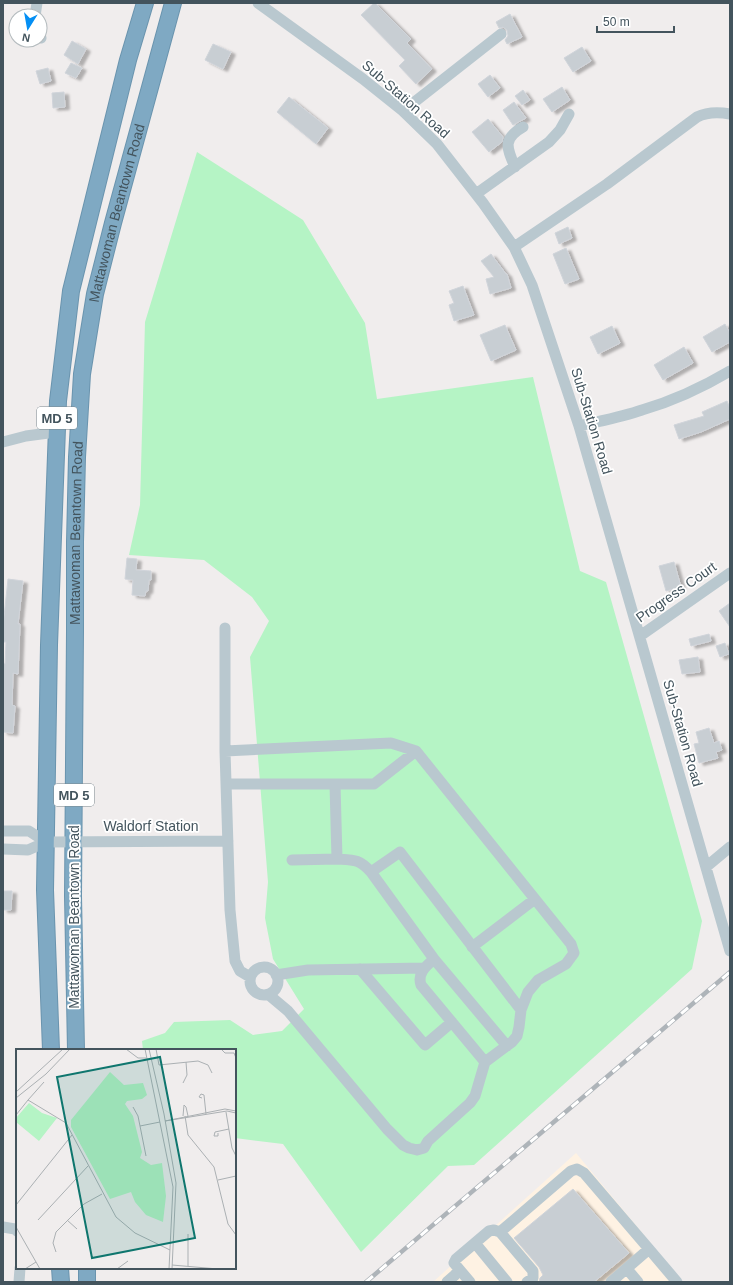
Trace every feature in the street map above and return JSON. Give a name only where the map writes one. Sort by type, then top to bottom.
[{"type":"highway","name":"Mattawoman Beantown Road","points":[[51,1049],[45,897],[49,638],[58,400],[70,299],[128,60],[144,3]]},
{"type":"highway","name":"Mattawoman Beantown Road","points":[[76,1049],[73,896],[75,542],[82,374],[95,294],[173,3]]},
{"type":"highway","points":[[70,299],[76,302],[81,308],[82,313],[77,347],[70,438],[78,454]]},
{"type":"highway","points":[[60,1269],[61,1282]]},
{"type":"highway","points":[[87,1269],[87,1282]]},
{"type":"street","name":"Sub-Station Road","points":[[258,3],[363,79],[402,111],[437,144],[476,194],[514,247],[532,285],[579,426],[730,951]]},
{"type":"street","points":[[402,111],[501,34]]},
{"type":"street","points":[[476,194],[549,142],[560,130],[570,114]]},
{"type":"street","points":[[514,247],[607,184],[697,117],[703,114],[730,114]]},
{"type":"street","points":[[515,166],[508,147],[509,138],[523,127]]},
{"type":"street","points":[[579,426],[643,410],[679,397],[718,378],[730,370]]},
{"type":"street","points":[[3,442],[26,436],[56,432]]},
{"type":"street","name":"Progress Court","points":[[640,636],[730,573]]},
{"type":"street","points":[[225,628],[225,751],[230,910],[234,961],[240,971],[250,976]]},
{"type":"street","points":[[225,751],[391,743],[416,751],[571,944],[574,953],[566,964],[538,980],[528,992],[521,1010],[517,1036],[507,1046],[485,1062],[475,1096],[470,1103],[428,1141],[424,1148],[417,1150],[409,1148],[387,1129],[288,1011],[269,995],[260,995],[252,990],[249,981],[250,976],[260,967],[269,968],[278,979],[276,988],[269,995]]},
{"type":"street","points":[[227,784],[374,784],[416,751]]},
{"type":"street","points":[[335,784],[337,859]]},
{"type":"street","points":[[3,831],[29,831],[46,842]]},
{"type":"street","name":"Waldorf Station","points":[[46,842],[228,841]]},
{"type":"street","points":[[3,849],[28,850],[46,842]]},
{"type":"street","points":[[706,867],[730,847]]},
{"type":"street","points":[[371,872],[400,852],[521,1010]]},
{"type":"street","points":[[292,860],[337,859],[357,860],[363,863],[434,958],[507,1046]]},
{"type":"street","points":[[472,947],[535,899]]},
{"type":"street","points":[[434,958],[420,974],[419,980],[421,985],[485,1062]]},
{"type":"street","points":[[276,975],[308,970],[424,968]]},
{"type":"street","points":[[360,969],[425,1045],[452,1022]]},
{"type":"street","points":[[500,1232],[571,1171],[577,1169],[584,1173],[676,1282]]},
{"type":"street","points":[[3,1227],[16,1230]]},
{"type":"street","points":[[470,1282],[454,1263],[456,1259],[489,1231],[494,1230],[500,1232],[533,1271],[533,1278],[527,1282]]},
{"type":"street","points":[[475,1243],[507,1282]]},
{"type":"street","points":[[611,1282],[649,1249]]},
{"type":"street","points":[[19,1282],[20,1269]]},
{"type":"street","points":[[447,1282],[459,1269]]},
{"type":"street","points":[[627,1269],[638,1282]]},
{"type":"shaded area","points":[[576,1153],[683,1282],[433,1282]]},
{"type":"green space","points":[[197,152],[303,220],[365,323],[377,399],[533,377],[580,571],[606,582],[702,921],[692,969],[474,1165],[448,1166],[361,1252],[283,1144],[236,1138],[236,1049],[143,1049],[142,1041],[165,1033],[174,1022],[230,1020],[253,1035],[282,1031],[304,1009],[273,959],[265,918],[268,882],[250,657],[269,621],[252,597],[204,560],[129,555],[140,505],[145,322]]},
{"type":"building","points":[[374,3],[411,39],[407,43],[432,69],[416,84],[399,66],[405,60],[361,15]]},
{"type":"building","points":[[510,14],[522,37],[507,44],[505,40],[508,36],[507,30],[503,27],[499,28],[496,22]]},
{"type":"building","points":[[72,41],[86,49],[78,64],[64,55]]},
{"type":"building","points":[[213,44],[231,52],[223,69],[205,60]]},
{"type":"building","points":[[582,47],[591,61],[573,72],[564,58]]},
{"type":"building","points":[[71,63],[82,68],[76,78],[65,73]]},
{"type":"building","points":[[48,68],[51,81],[40,84],[36,71]]},
{"type":"building","points":[[490,75],[500,88],[488,97],[478,84]]},
{"type":"building","points":[[562,87],[570,100],[552,112],[543,99]]},
{"type":"building","points":[[523,90],[530,100],[522,105],[515,96]]},
{"type":"building","points":[[64,92],[65,107],[53,108],[52,93]]},
{"type":"building","points":[[289,97],[328,128],[316,144],[277,112]]},
{"type":"building","points":[[514,102],[526,118],[513,125],[503,110]]},
{"type":"building","points":[[488,119],[503,137],[502,142],[489,152],[472,132]]},
{"type":"building","points":[[568,227],[572,238],[559,244],[555,233]]},
{"type":"building","points":[[566,248],[579,279],[565,284],[553,254]]},
{"type":"building","points":[[491,254],[507,274],[511,288],[490,294],[486,279],[494,277],[481,261]]},
{"type":"building","points":[[463,286],[474,315],[454,321],[449,305],[454,303],[449,291]]},
{"type":"building","points":[[725,324],[730,333],[730,342],[712,352],[703,337]]},
{"type":"building","points":[[505,325],[516,350],[491,361],[480,335]]},
{"type":"building","points":[[612,326],[620,343],[598,354],[590,337]]},
{"type":"building","points":[[684,347],[693,363],[663,380],[654,365]]},
{"type":"building","points":[[727,401],[730,409],[730,419],[701,432],[679,439],[674,425],[704,416],[702,412]]},
{"type":"building","points":[[127,558],[137,559],[136,570],[151,571],[151,580],[149,580],[148,591],[146,591],[145,596],[132,595],[133,580],[125,579]]},
{"type":"building","points":[[674,562],[681,587],[666,591],[659,566]]},
{"type":"building","points":[[8,579],[23,581],[18,624],[20,624],[18,674],[13,673],[12,705],[15,706],[13,733],[3,732],[3,663],[5,664],[6,642],[3,642],[3,626]]},
{"type":"building","points":[[730,603],[730,627],[719,611]]},
{"type":"building","points":[[709,634],[711,641],[691,646],[689,639]]},
{"type":"building","points":[[725,643],[729,654],[720,657],[716,646]]},
{"type":"building","points":[[698,657],[700,672],[682,674],[679,660]]},
{"type":"building","points":[[709,728],[714,743],[719,741],[722,750],[716,752],[718,758],[699,763],[694,744],[699,743],[696,732]]},
{"type":"building","points":[[3,891],[12,891],[11,910],[3,910]]},
{"type":"building","points":[[573,1189],[629,1253],[594,1282],[539,1282],[543,1275],[539,1267],[514,1238]]},
{"type":"railway","points":[[366,1282],[730,972]]}]
